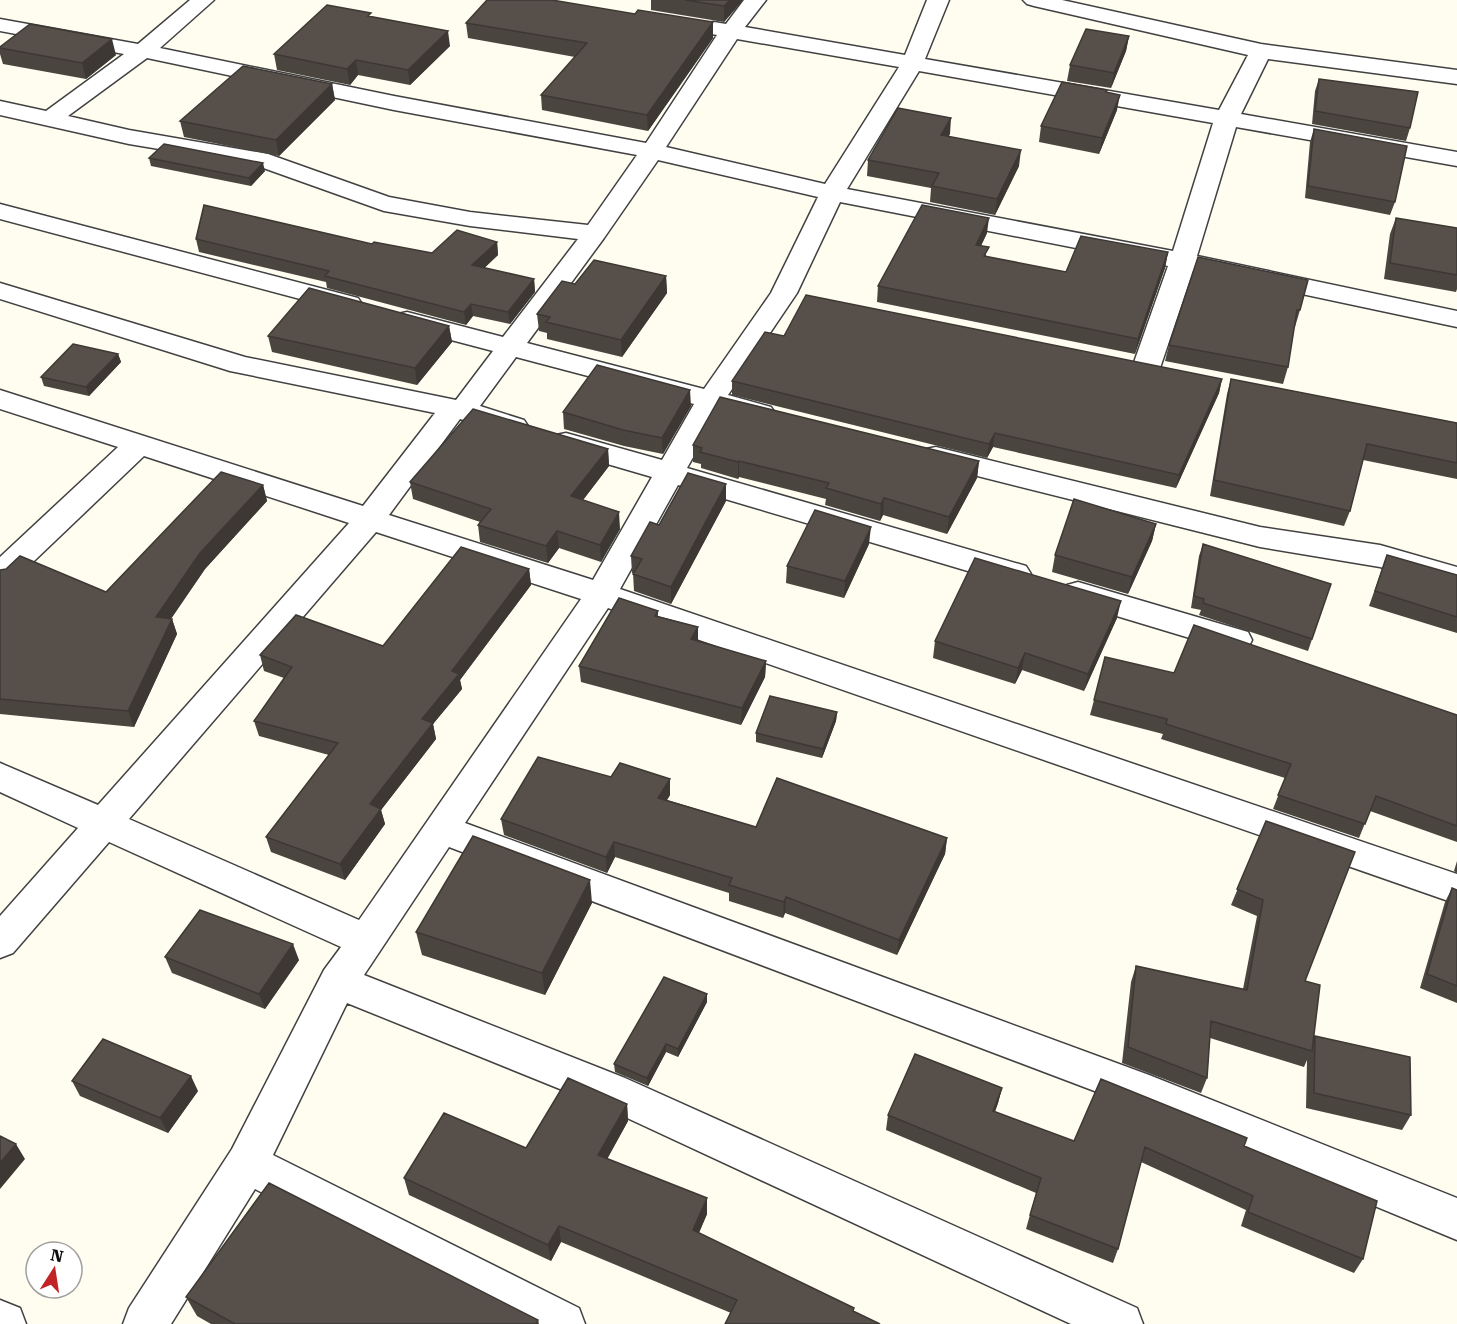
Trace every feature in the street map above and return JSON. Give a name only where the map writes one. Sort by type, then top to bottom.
[{"type":"street","points":[[50,119],[143,51],[203,0]]},
{"type":"street","points":[[0,942],[370,519],[509,347],[595,233],[754,0]]},
{"type":"street","points":[[145,1324],[247,1162],[338,982],[601,594],[711,400],[795,295],[832,193],[913,62],[938,0]]},
{"type":"street","points":[[1034,0],[1261,51],[1457,77]]},
{"type":"street","points":[[0,25],[143,51],[394,103],[652,151],[832,193],[1183,261],[1457,319]]},
{"type":"street","points":[[698,25],[1457,159]]},
{"type":"street","points":[[1146,368],[1183,261],[1226,120],[1261,51]]},
{"type":"street","points":[[0,108],[129,136],[260,159],[384,204],[470,219],[595,233]]},
{"type":"street","points":[[0,211],[791,420]]},
{"type":"street","points":[[0,291],[240,365],[458,410],[1217,634],[1261,649]]},
{"type":"street","points":[[0,399],[601,594],[1457,889]]},
{"type":"street","points":[[0,575],[139,444]]},
{"type":"street","points":[[905,448],[1260,537],[1380,556],[1457,578]]},
{"type":"street","points":[[0,777],[367,941]]},
{"type":"street","points":[[442,829],[1135,1088],[1457,1218]]},
{"type":"street","points":[[338,982],[611,1091],[1121,1324]]},
{"type":"street","points":[[247,1162],[562,1324]]},
{"type":"building","points":[[487,0],[552,0],[635,14],[638,10],[713,22],[647,115],[541,95],[587,43],[466,23]]},
{"type":"building","points":[[685,0],[730,0],[724,6]]},
{"type":"building","points":[[327,5],[371,13],[368,16],[448,31],[408,70],[356,60],[347,69],[274,54]]},
{"type":"building","points":[[30,24],[112,39],[82,63],[0,48]]},
{"type":"building","points":[[1086,29],[1129,36],[1114,73],[1070,65]]},
{"type":"building","points":[[243,66],[332,84],[276,140],[180,121]]},
{"type":"building","points":[[1319,79],[1418,92],[1410,128],[1315,111]]},
{"type":"building","points":[[1062,82],[1107,90],[1106,92],[1120,95],[1102,138],[1041,126]]},
{"type":"building","points":[[898,108],[951,118],[941,135],[1021,150],[997,199],[932,186],[939,173],[868,160]]},
{"type":"building","points":[[1314,129],[1407,146],[1395,202],[1308,186]]},
{"type":"building","points":[[164,144],[263,163],[249,178],[149,158]]},
{"type":"building","points":[[204,205],[372,244],[374,242],[432,253],[457,230],[497,242],[472,265],[534,279],[508,312],[471,304],[464,312],[325,276],[329,271],[196,239]]},
{"type":"building","points":[[922,205],[989,218],[976,245],[989,247],[984,256],[1066,272],[1081,236],[1168,252],[1138,339],[878,286]]},
{"type":"building","points":[[1396,218],[1457,228],[1457,275],[1390,263]]},
{"type":"building","points":[[1198,257],[1308,280],[1300,310],[1297,310],[1288,367],[1169,345]]},
{"type":"building","points":[[594,260],[666,276],[621,340],[546,322],[550,317],[537,314],[562,281],[575,284]]},
{"type":"building","points":[[309,288],[449,326],[415,368],[268,336]]},
{"type":"building","points":[[806,295],[1222,379],[1179,475],[995,433],[989,444],[732,381],[765,332],[784,336]]},
{"type":"building","points":[[73,344],[118,354],[86,387],[41,377]]},
{"type":"building","points":[[597,365],[690,390],[662,438],[623,430],[563,412]]},
{"type":"building","points":[[1231,379],[1457,423],[1457,463],[1367,444],[1350,511],[1214,480]]},
{"type":"building","points":[[720,397],[979,461],[949,517],[884,498],[881,504],[826,488],[829,483],[700,452],[702,448],[693,445]]},
{"type":"building","points":[[473,409],[608,449],[571,496],[619,512],[600,545],[557,531],[546,546],[478,525],[491,509],[410,482]]},
{"type":"building","points":[[221,472],[263,485],[200,553],[156,617],[172,619],[128,711],[0,699],[0,570],[6,569],[20,556],[106,592]]},
{"type":"building","points":[[688,473],[726,484],[671,587],[633,574],[642,559],[631,556],[650,522],[659,525]]},
{"type":"building","points":[[1074,499],[1156,524],[1132,577],[1055,555]]},
{"type":"building","points":[[815,510],[871,527],[845,581],[787,566]]},
{"type":"building","points":[[1203,544],[1331,584],[1312,639],[1203,603],[1204,599],[1194,596]]},
{"type":"building","points":[[461,547],[529,569],[452,671],[459,674],[422,719],[433,723],[370,804],[381,809],[340,864],[266,837],[338,743],[254,721],[292,667],[260,655],[296,615],[383,646]]},
{"type":"building","points":[[1387,555],[1457,575],[1457,617],[1375,591]]},
{"type":"building","points":[[975,558],[1121,601],[1088,674],[1025,653],[1018,668],[935,641]]},
{"type":"building","points":[[619,598],[658,611],[655,616],[698,627],[691,639],[766,661],[742,708],[579,666]]},
{"type":"building","points":[[1194,625],[1457,715],[1457,826],[1376,796],[1365,824],[1278,795],[1291,764],[1166,724],[1167,719],[1094,700],[1105,657],[1174,673]]},
{"type":"building","points":[[770,696],[837,712],[823,749],[756,733]]},
{"type":"building","points":[[538,757],[611,777],[620,763],[670,779],[658,798],[756,827],[777,778],[947,838],[899,940],[786,897],[784,902],[729,885],[732,878],[614,842],[606,857],[501,819]]},
{"type":"building","points":[[1266,821],[1355,852],[1305,981],[1320,985],[1312,1051],[1211,1021],[1207,1078],[1128,1047],[1136,966],[1247,990],[1263,900],[1237,889]]},
{"type":"building","points":[[473,836],[590,880],[542,973],[416,932]]},
{"type":"building","points":[[1452,888],[1457,890],[1457,986],[1427,974]]},
{"type":"building","points":[[200,910],[293,944],[259,994],[165,957]]},
{"type":"building","points":[[664,977],[707,994],[678,1049],[666,1044],[647,1078],[614,1064]]},
{"type":"building","points":[[1315,1036],[1410,1057],[1411,1115],[1314,1093]]},
{"type":"building","points":[[103,1039],[191,1076],[160,1118],[72,1081]]},
{"type":"building","points":[[915,1054],[1002,1088],[993,1111],[1074,1141],[1101,1079],[1247,1138],[1244,1146],[1377,1201],[1363,1259],[1248,1212],[1253,1196],[1145,1147],[1118,1249],[1030,1215],[1041,1178],[888,1115]]},
{"type":"building","points":[[568,1078],[627,1104],[598,1155],[707,1198],[693,1230],[854,1308],[853,1311],[880,1324],[725,1324],[737,1300],[559,1226],[548,1245],[404,1178],[444,1113],[526,1148]]},
{"type":"building","points":[[0,1136],[16,1144],[0,1163]]},
{"type":"building","points":[[269,1183],[538,1320],[536,1324],[235,1324],[186,1297]]}]
